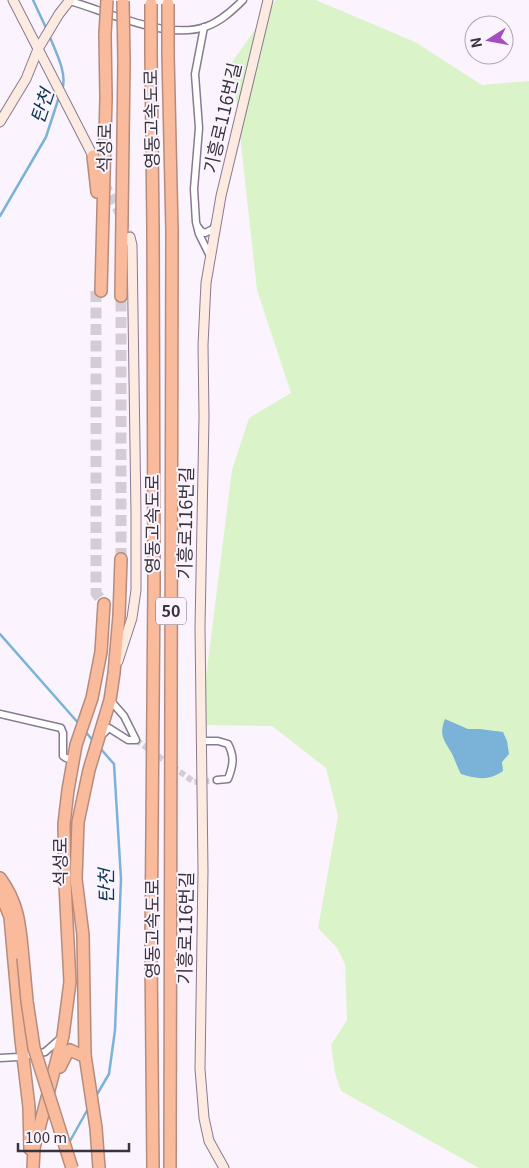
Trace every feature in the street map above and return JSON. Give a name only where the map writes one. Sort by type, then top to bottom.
[{"type":"highway","name":"석성로","points":[[92,156],[98,184],[99,291],[106,98],[105,34],[107,0]]},
{"type":"highway","name":"석성로","points":[[121,296],[123,0]]},
{"type":"highway","name":"영동고속도로","points":[[151,2],[154,603],[151,951],[154,1168]]},
{"type":"highway","name":"영동고속도로","points":[[168,2],[172,231],[170,1168]]},
{"type":"highway","name":"석성로","points":[[99,1168],[96,1128],[85,1055],[83,935],[76,879],[78,822],[91,763],[109,704],[119,616],[121,559]]},
{"type":"highway","name":"석성로","points":[[33,1168],[34,1148],[63,1036],[70,982],[64,824],[76,745],[92,698],[101,652],[104,604]]},
{"type":"highway","points":[[0,878],[13,898],[17,910],[34,1048],[72,1168]]},
{"type":"highway","points":[[0,892],[6,902],[10,917],[29,1107],[33,1168]]},
{"type":"highway","points":[[51,1082],[70,1050],[81,1056],[85,1055]]},
{"type":"street","points":[[13,0],[92,156]]},
{"type":"street","points":[[0,122],[26,79],[38,49],[70,1],[144,26],[176,30],[204,27],[222,18],[243,0]]},
{"type":"street","name":"기흥로116번길","points":[[224,1168],[209,1141],[207,1133],[200,1069],[203,871],[200,627],[204,417],[203,345],[206,284],[221,196],[268,0]]},
{"type":"street","points":[[204,27],[195,74],[199,128],[194,189],[196,222],[199,234],[205,242],[210,257]]},
{"type":"street","points":[[196,222],[203,232],[210,231],[216,224]]},
{"type":"street","points":[[114,673],[132,618],[136,590],[132,244],[130,237]]},
{"type":"street","points":[[104,733],[109,728],[128,740],[136,740],[124,716],[109,704]]},
{"type":"street","points":[[0,714],[61,728],[63,733],[63,756],[74,760]]},
{"type":"street","points":[[201,741],[218,741],[228,744],[232,752],[234,760],[228,779],[217,780]]},
{"type":"street","points":[[0,1058],[45,1052],[63,1036]]},
{"type":"green space","points":[[276,0],[316,0],[415,42],[482,85],[529,81],[529,1168],[479,1168],[341,1091],[335,1073],[331,1045],[347,1020],[345,964],[337,948],[318,928],[338,816],[326,768],[272,726],[200,725],[232,470],[249,418],[291,393],[257,290],[232,62]]},
{"type":"water","points":[[445,719],[468,729],[503,732],[509,754],[502,762],[503,771],[488,778],[461,774],[443,736],[442,729]]},
{"type":"waterway","name":"탄천","points":[[33,0],[47,30]]},
{"type":"waterway","name":"탄천","points":[[49,35],[62,70],[62,90]]},
{"type":"waterway","name":"탄천","points":[[0,216],[46,137],[59,97]]},
{"type":"waterway","name":"탄천","points":[[0,634],[80,725]]},
{"type":"waterway","name":"탄천","points":[[85,731],[94,742]]},
{"type":"waterway","name":"탄천","points":[[96,1096],[109,1074],[115,1030],[121,879],[114,764],[100,748]]},
{"type":"waterway","name":"탄천","points":[[70,1141],[89,1107]]},
{"type":"tunnel","points":[[105,183],[130,237]]},
{"type":"tunnel","points":[[96,291],[96,593],[104,604]]},
{"type":"tunnel","points":[[121,296],[121,559]]},
{"type":"tunnel","points":[[136,740],[194,782],[217,780]]}]
